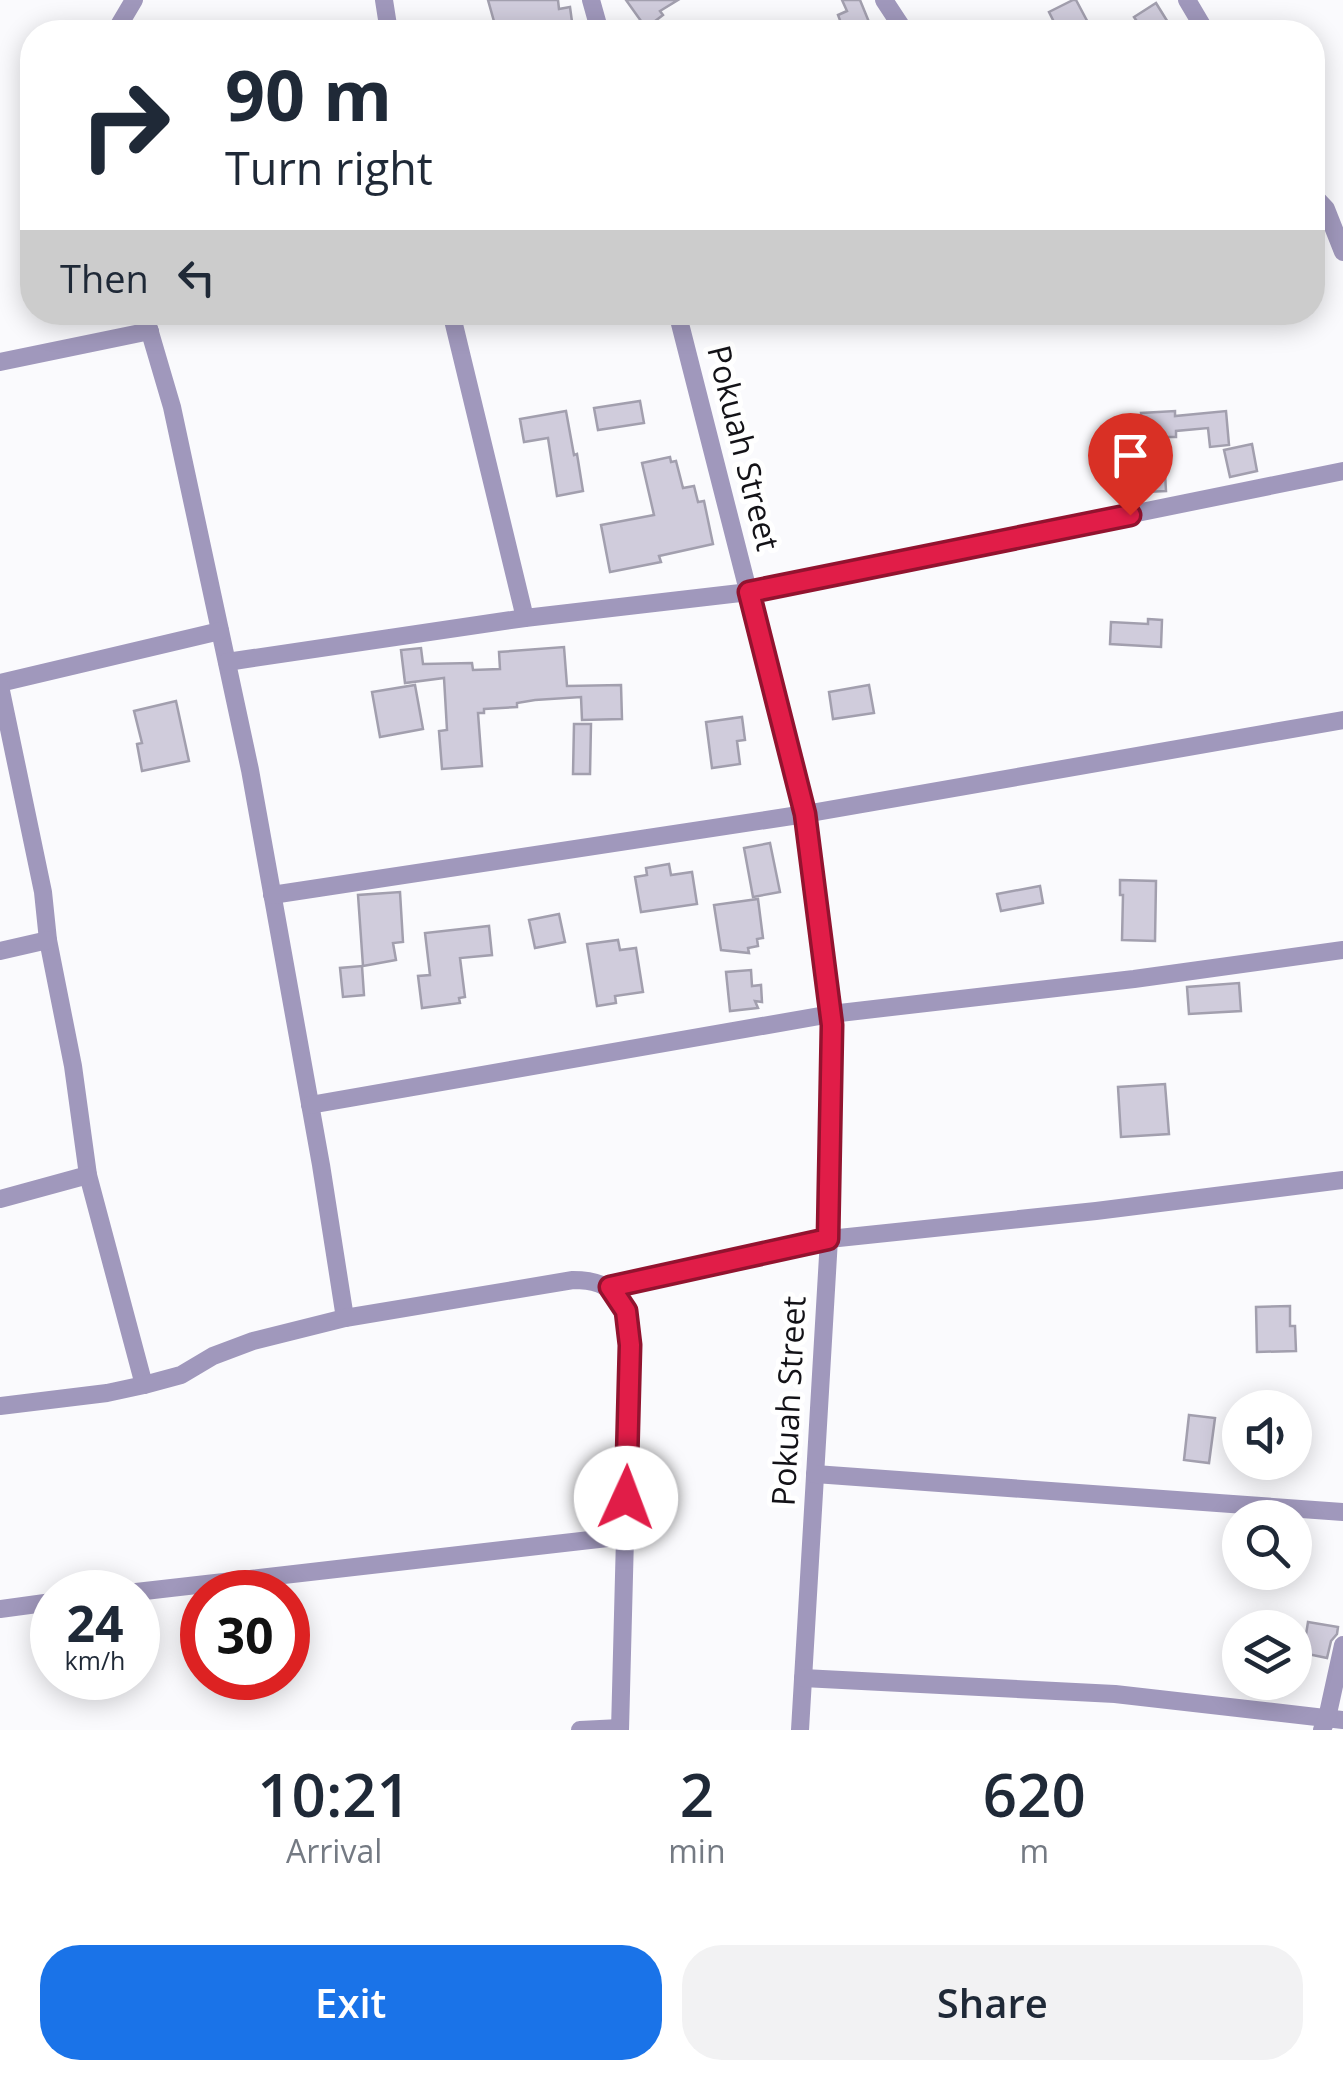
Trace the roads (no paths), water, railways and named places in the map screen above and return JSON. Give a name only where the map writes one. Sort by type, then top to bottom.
[{"type":"street","points":[[1343,199],[1326,209],[1343,252]]},
{"type":"street","points":[[0,362],[136,325]]},
{"type":"street","points":[[148,325],[172,407],[250,770],[344,1318]]},
{"type":"street","points":[[454,325],[525,618]]},
{"type":"street","name":"Pokuah Street","points":[[680,325],[805,814],[830,1014],[828,1239],[800,1730]]},
{"type":"street","points":[[227,662],[525,618],[749,592],[1343,471]]},
{"type":"street","points":[[144,1385],[88,1175],[42,892],[0,684],[220,631]]},
{"type":"street","points":[[272,894],[805,814],[1343,720]]},
{"type":"street","points":[[0,950],[48,940]]},
{"type":"street","points":[[310,1105],[830,1014],[1343,950]]},
{"type":"street","points":[[0,1199],[88,1175]]},
{"type":"street","points":[[610,1287],[828,1239],[1096,1212],[1343,1180]]},
{"type":"street","points":[[0,1406],[144,1385],[181,1375],[213,1356],[253,1341],[344,1318],[573,1280],[594,1280],[610,1287],[626,1311],[630,1345],[620,1729],[580,1730]]},
{"type":"street","points":[[815,1474],[1343,1512]]},
{"type":"street","points":[[160,1589],[624,1536]]},
{"type":"street","points":[[0,1609],[30,1605]]},
{"type":"street","points":[[803,1678],[1114,1694],[1331,1723],[1343,1645]]}]
